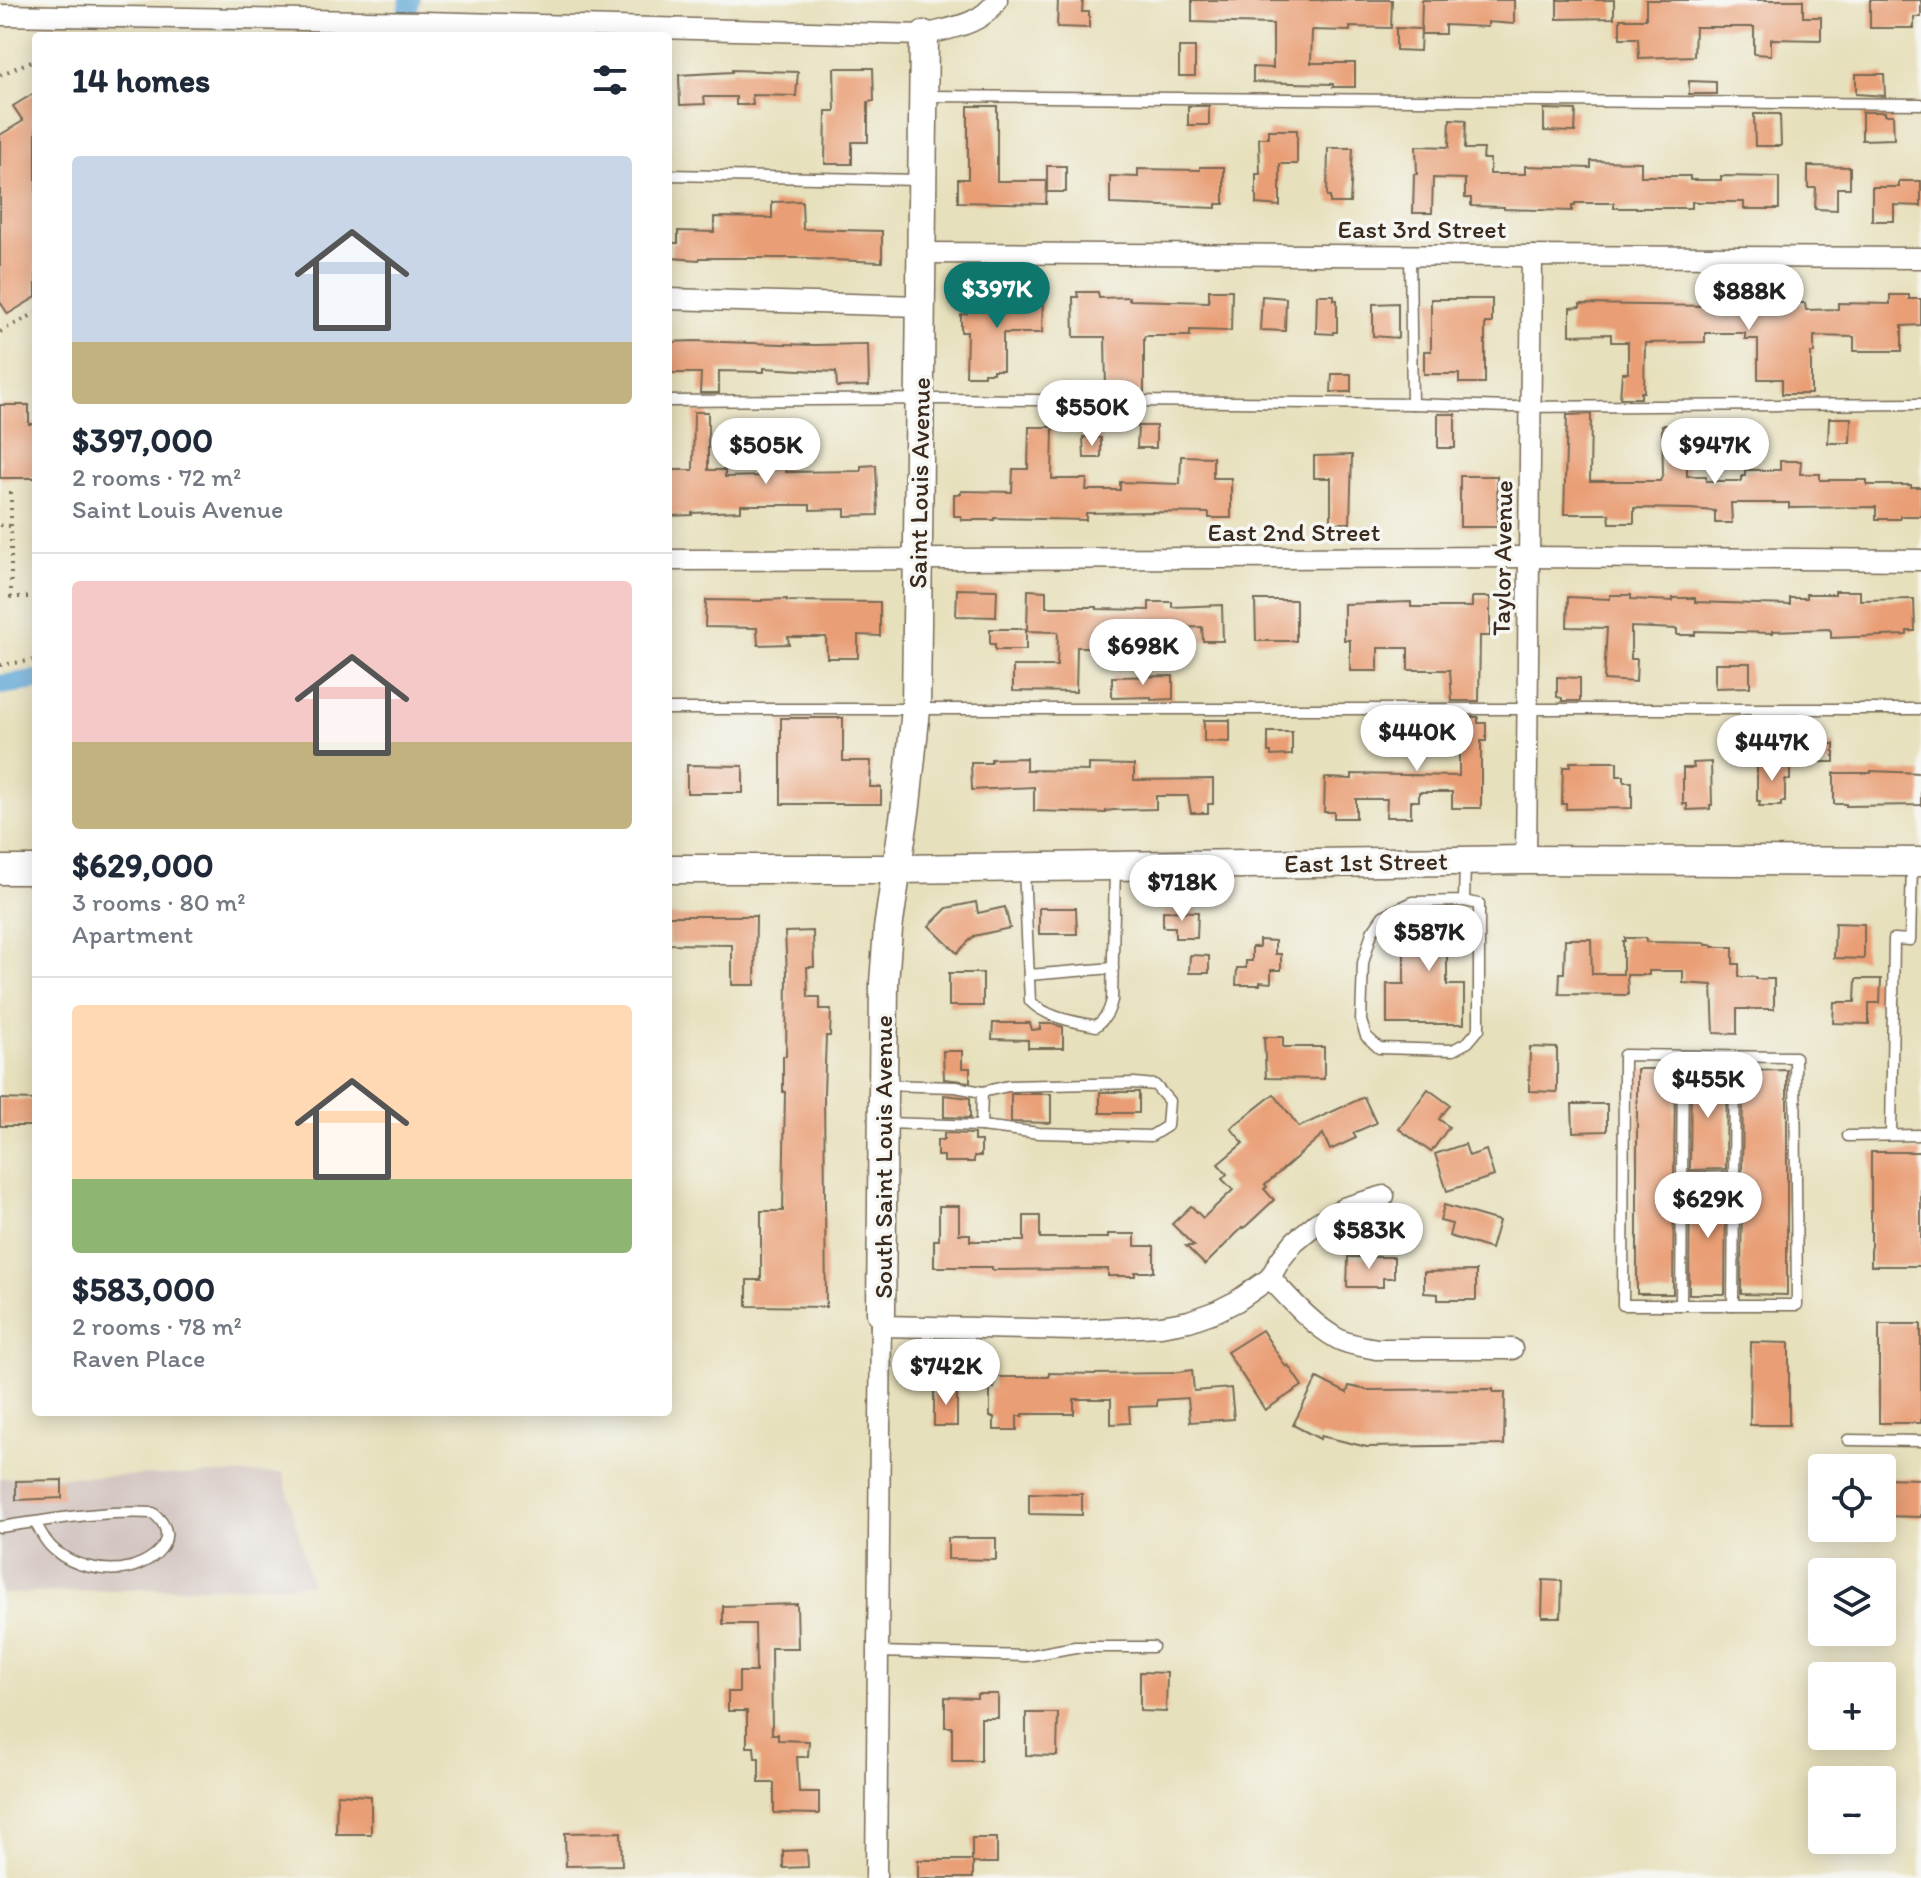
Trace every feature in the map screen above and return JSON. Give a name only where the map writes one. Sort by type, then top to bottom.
[{"type":"street","points":[[10,10],[924,35],[980,18],[997,0]]},
{"type":"street","name":"Saint Louis Avenue","points":[[897,869],[916,709],[924,35]]},
{"type":"street","name":"East 3rd Street","points":[[922,253],[1921,258]]},
{"type":"street","name":"Taylor Avenue","points":[[1526,860],[1532,256]]},
{"type":"street","points":[[672,299],[921,306]]},
{"type":"street","name":"East 2nd Street","points":[[672,560],[1528,557],[1921,560]]},
{"type":"street","name":"East 1st Street","points":[[672,869],[1526,860],[1916,862]]},
{"type":"street","name":"South Saint Louis Avenue","points":[[876,1878],[884,983],[897,869]]},
{"type":"street","points":[[0,870],[32,870]]},
{"type":"street","points":[[881,1320],[1075,1330],[1161,1326],[1189,1321],[1217,1311],[1258,1288],[1270,1278],[1295,1241],[1317,1223],[1346,1207],[1384,1196]]},
{"type":"street","points":[[1270,1278],[1303,1313],[1340,1340],[1350,1343],[1376,1349],[1512,1349]]},
{"type":"lane","points":[[924,95],[1921,104]]},
{"type":"lane","points":[[672,175],[923,180]]},
{"type":"lane","points":[[1410,255],[1412,404]]},
{"type":"lane","points":[[672,401],[920,399],[1530,406],[1921,404]]},
{"type":"lane","points":[[672,709],[1921,709]]},
{"type":"lane","points":[[1464,901],[1465,861]]},
{"type":"lane","points":[[1891,1135],[1894,939],[1910,940],[1916,862]]},
{"type":"lane","points":[[1024,867],[1030,1001],[1038,1009],[1063,1020],[1096,1026],[1110,1011],[1115,866]]},
{"type":"lane","points":[[1464,901],[1479,904],[1479,1029],[1468,1042],[1453,1050],[1379,1048],[1366,1036],[1361,1021],[1363,963],[1372,932],[1383,916],[1413,902],[1464,901]]},
{"type":"lane","points":[[1029,975],[1113,968]]},
{"type":"lane","points":[[1624,1055],[1735,1056],[1795,1057],[1797,1305],[1623,1305],[1624,1055]]},
{"type":"lane","points":[[1681,1305],[1683,1056]]},
{"type":"lane","points":[[1733,1305],[1735,1056]]},
{"type":"lane","points":[[883,1085],[956,1087],[982,1092],[1008,1086],[1134,1083],[1155,1085],[1169,1101],[1167,1126],[1151,1136],[1039,1133],[981,1126],[883,1123]]},
{"type":"lane","points":[[981,1126],[982,1092]]},
{"type":"lane","points":[[1848,1136],[1921,1135]]},
{"type":"lane","points":[[1682,1178],[1734,1177]]},
{"type":"lane","points":[[1848,1440],[1921,1441]]},
{"type":"lane","points":[[0,1527],[35,1522],[96,1514],[153,1513],[163,1524],[165,1543],[147,1561],[123,1569],[82,1566],[56,1552],[35,1522]]},
{"type":"lane","points":[[878,1652],[1026,1656],[1075,1647],[1153,1647]]},
{"type":"path","points":[[0,75],[32,61]]},
{"type":"path","points":[[0,332],[32,315]]},
{"type":"path","points":[[11,492],[11,597],[32,597]]},
{"type":"path","points":[[0,525],[11,526]]},
{"type":"path","points":[[0,665],[32,661]]},
{"type":"shaded area","points":[[283,1473],[311,1584],[0,1594],[0,1478]]},
{"type":"building","points":[[1058,0],[1083,0],[1082,12],[1089,12],[1089,28],[1057,27]]},
{"type":"building","points":[[1192,0],[1392,0],[1391,28],[1312,30],[1311,63],[1355,63],[1355,87],[1253,82],[1253,67],[1273,68],[1273,24],[1192,22]]},
{"type":"building","points":[[1422,0],[1514,0],[1514,24],[1488,22],[1488,27],[1445,25],[1445,34],[1421,34]]},
{"type":"building","points":[[1557,0],[1614,0],[1614,18],[1557,19]]},
{"type":"building","points":[[1646,0],[1803,0],[1803,17],[1821,17],[1821,40],[1771,39],[1771,55],[1754,54],[1754,27],[1695,27],[1694,56],[1639,58],[1638,38],[1620,38],[1620,19],[1646,19]]},
{"type":"building","points":[[1870,0],[1921,0],[1921,17],[1914,17],[1914,28],[1870,28]]},
{"type":"building","points":[[1396,28],[1421,29],[1420,51],[1396,50]]},
{"type":"building","points":[[1179,47],[1195,47],[1195,76],[1179,76]]},
{"type":"building","points":[[834,68],[873,68],[874,101],[868,102],[868,142],[852,142],[852,164],[825,164],[826,111],[835,111]]},
{"type":"building","points":[[732,70],[798,72],[796,96],[752,95],[753,105],[736,105],[736,97],[704,97],[705,104],[680,105],[679,75]]},
{"type":"building","points":[[1856,74],[1884,74],[1885,96],[1856,94]]},
{"type":"building","points":[[1689,81],[1716,82],[1716,94],[1689,94]]},
{"type":"building","points":[[32,94],[32,299],[8,314],[0,302],[0,135],[23,121],[13,106]]},
{"type":"building","points":[[968,106],[997,106],[997,181],[1047,181],[1046,204],[958,202],[958,179],[968,179]]},
{"type":"building","points":[[1188,106],[1209,106],[1209,125],[1188,125]]},
{"type":"building","points":[[1544,109],[1576,110],[1575,132],[1544,131]]},
{"type":"building","points":[[1862,112],[1893,115],[1894,139],[1862,140]]},
{"type":"building","points":[[1754,114],[1780,114],[1781,146],[1755,146]]},
{"type":"building","points":[[1450,119],[1466,120],[1465,149],[1484,149],[1483,159],[1490,159],[1490,174],[1525,174],[1525,166],[1591,168],[1591,161],[1641,162],[1641,176],[1690,176],[1690,180],[1721,180],[1721,176],[1779,177],[1779,209],[1744,209],[1744,202],[1692,202],[1692,208],[1614,208],[1614,203],[1575,203],[1572,211],[1504,209],[1471,206],[1471,198],[1465,198],[1465,179],[1433,178],[1432,213],[1413,213],[1416,146],[1449,147]]},
{"type":"building","points":[[1268,130],[1297,130],[1297,164],[1280,164],[1280,206],[1256,204],[1256,174],[1260,174],[1259,138],[1268,138]]},
{"type":"building","points":[[1328,148],[1353,148],[1350,203],[1330,203],[1330,197],[1327,197]]},
{"type":"building","points":[[1047,166],[1066,166],[1066,192],[1047,192]]},
{"type":"building","points":[[1808,166],[1850,167],[1850,188],[1837,188],[1837,210],[1815,209],[1816,188],[1808,188]]},
{"type":"building","points":[[1200,167],[1224,167],[1224,204],[1216,204],[1216,208],[1110,204],[1110,176],[1138,177],[1138,169],[1200,170]]},
{"type":"building","points":[[1899,181],[1921,181],[1921,206],[1894,205],[1894,221],[1872,221],[1872,187],[1899,187]]},
{"type":"building","points":[[802,201],[803,229],[882,231],[882,262],[808,258],[672,258],[672,243],[678,243],[678,231],[714,232],[714,217],[772,218],[772,202]]},
{"type":"building","points":[[1209,290],[1232,290],[1231,331],[1190,330],[1190,336],[1145,336],[1144,392],[1118,393],[1118,388],[1106,388],[1105,337],[1074,337],[1073,297],[1078,297],[1077,292],[1098,292],[1099,298],[1209,302]]},
{"type":"building","points":[[1317,295],[1334,295],[1334,300],[1337,300],[1337,332],[1333,334],[1316,333]]},
{"type":"building","points":[[1890,295],[1909,295],[1909,299],[1921,299],[1921,325],[1902,326],[1902,351],[1854,351],[1854,337],[1814,336],[1811,394],[1782,394],[1782,379],[1758,379],[1758,339],[1745,339],[1745,333],[1705,333],[1705,342],[1645,343],[1644,392],[1641,392],[1641,398],[1620,398],[1622,373],[1628,373],[1628,342],[1611,342],[1611,334],[1570,335],[1570,308],[1580,307],[1580,304],[1711,306],[1711,302],[1805,303],[1806,310],[1838,309],[1838,303],[1890,304]]},
{"type":"building","points":[[1262,296],[1286,298],[1285,331],[1260,330]]},
{"type":"building","points":[[1021,297],[1043,298],[1042,333],[1003,333],[1003,370],[993,370],[993,373],[984,373],[984,376],[966,376],[967,332],[961,332],[961,315],[967,314],[967,307],[980,307],[980,300],[1021,301]]},
{"type":"building","points":[[1431,299],[1492,299],[1492,323],[1485,323],[1485,383],[1459,383],[1459,374],[1424,374],[1424,351],[1431,351]]},
{"type":"building","points":[[1398,303],[1398,338],[1373,336],[1373,304]]},
{"type":"building","points":[[672,342],[868,344],[869,386],[837,387],[836,372],[764,368],[764,372],[719,371],[719,393],[700,393],[701,373],[672,373]]},
{"type":"building","points":[[1332,374],[1351,374],[1351,392],[1331,392]]},
{"type":"building","points":[[0,405],[29,405],[32,478],[0,478]]},
{"type":"building","points":[[694,412],[708,412],[708,470],[725,470],[725,477],[766,476],[766,468],[786,468],[786,472],[861,471],[861,466],[876,465],[878,515],[845,516],[845,509],[810,510],[810,505],[741,505],[741,511],[672,516],[672,470],[693,470]]},
{"type":"building","points":[[1438,414],[1455,414],[1455,448],[1438,448]]},
{"type":"building","points":[[1591,414],[1590,481],[1660,481],[1663,473],[1662,425],[1687,425],[1687,476],[1706,476],[1706,481],[1742,481],[1745,470],[1780,470],[1780,461],[1801,461],[1800,474],[1820,474],[1820,480],[1867,480],[1867,485],[1921,487],[1921,516],[1876,519],[1876,507],[1789,508],[1789,503],[1731,503],[1732,523],[1715,523],[1715,511],[1690,509],[1634,508],[1634,523],[1610,523],[1609,514],[1564,514],[1567,415]]},
{"type":"building","points":[[1829,418],[1851,418],[1850,443],[1828,443]]},
{"type":"building","points":[[1138,426],[1156,426],[1156,448],[1137,448]]},
{"type":"building","points":[[1029,427],[1053,427],[1052,479],[1087,479],[1086,490],[1120,490],[1120,482],[1180,484],[1181,456],[1213,457],[1213,478],[1231,478],[1231,518],[1209,518],[1209,513],[1151,512],[1086,513],[1086,520],[961,520],[961,516],[954,516],[954,494],[961,494],[961,491],[1012,492],[1013,469],[1028,469]]},
{"type":"building","points":[[1083,437],[1101,438],[1101,458],[1084,458]]},
{"type":"building","points":[[1352,455],[1350,523],[1331,523],[1331,478],[1314,478],[1314,456]]},
{"type":"building","points":[[1460,476],[1497,476],[1498,527],[1460,527]]},
{"type":"building","points":[[957,589],[997,590],[996,617],[956,616]]},
{"type":"building","points":[[1028,590],[1046,591],[1046,607],[1149,610],[1149,602],[1172,602],[1172,607],[1222,605],[1223,641],[1203,641],[1202,627],[1171,628],[1171,647],[1148,647],[1148,638],[1097,637],[1097,647],[1077,647],[1076,692],[1013,691],[1013,666],[1057,666],[1058,632],[1027,631]]},
{"type":"building","points":[[1835,591],[1860,591],[1860,600],[1914,599],[1915,631],[1907,631],[1907,635],[1831,638],[1829,629],[1773,633],[1695,631],[1695,635],[1677,635],[1677,629],[1631,627],[1631,659],[1637,659],[1636,682],[1604,680],[1607,628],[1567,627],[1568,597],[1610,599],[1610,595],[1631,595],[1631,599],[1673,601],[1673,598],[1695,598],[1695,602],[1790,605],[1790,598],[1806,598],[1806,594],[1835,594]]},
{"type":"building","points":[[1472,597],[1490,597],[1490,636],[1480,636],[1479,701],[1452,701],[1450,670],[1408,670],[1408,648],[1378,648],[1378,671],[1350,671],[1350,640],[1344,640],[1344,604],[1411,602],[1411,607],[1472,607]]},
{"type":"building","points":[[706,600],[880,602],[880,636],[858,635],[858,658],[827,658],[826,637],[788,637],[789,644],[758,645],[757,628],[705,627]]},
{"type":"building","points":[[1255,600],[1296,600],[1296,641],[1256,641]]},
{"type":"building","points":[[990,629],[1026,629],[1026,650],[995,650],[995,644],[990,644]]},
{"type":"building","points":[[1715,663],[1750,663],[1750,687],[1715,688]]},
{"type":"building","points":[[1173,676],[1173,699],[1112,698],[1112,677]]},
{"type":"building","points":[[1557,677],[1580,678],[1580,701],[1562,701],[1557,697]]},
{"type":"building","points":[[1478,717],[1478,723],[1486,723],[1486,741],[1481,741],[1481,808],[1452,808],[1452,792],[1419,792],[1419,801],[1411,801],[1411,817],[1386,817],[1387,799],[1356,799],[1356,818],[1334,818],[1334,812],[1324,812],[1325,778],[1352,779],[1352,774],[1459,776],[1457,738],[1403,739],[1403,719]]},
{"type":"building","points":[[781,718],[843,718],[843,761],[871,761],[870,787],[881,787],[881,804],[781,804]]},
{"type":"building","points":[[1741,719],[1765,719],[1765,734],[1741,735]]},
{"type":"building","points":[[1204,720],[1230,720],[1230,742],[1204,741]]},
{"type":"building","points":[[1268,732],[1292,732],[1292,755],[1271,756],[1268,752]]},
{"type":"building","points":[[1795,744],[1834,744],[1834,762],[1795,762]]},
{"type":"building","points":[[1026,758],[1026,770],[1089,771],[1089,764],[1134,765],[1134,780],[1213,779],[1213,804],[1208,804],[1208,813],[1191,813],[1188,796],[1156,796],[1156,809],[1106,813],[1034,811],[1034,787],[972,790],[971,763]]},
{"type":"building","points":[[1570,762],[1617,762],[1617,776],[1624,776],[1624,782],[1632,782],[1632,808],[1566,809],[1566,804],[1562,804],[1563,767],[1570,767]]},
{"type":"building","points":[[1711,762],[1710,809],[1687,810],[1687,804],[1683,804],[1683,768],[1694,768],[1693,763]]},
{"type":"building","points":[[1766,762],[1790,762],[1790,780],[1785,780],[1785,802],[1781,802],[1781,806],[1759,806],[1760,801],[1757,801],[1757,766],[1766,766]]},
{"type":"building","points":[[687,765],[743,766],[743,793],[687,793]]},
{"type":"building","points":[[1834,773],[1921,773],[1921,805],[1834,804]]},
{"type":"building","points":[[976,902],[978,913],[1005,907],[1010,928],[974,936],[957,953],[929,926],[947,908]]},
{"type":"building","points":[[1039,908],[1076,908],[1077,934],[1039,934]]},
{"type":"building","points":[[1163,911],[1198,912],[1197,938],[1175,938],[1175,927],[1163,927]]},
{"type":"building","points":[[1418,914],[1471,914],[1471,943],[1447,943],[1447,985],[1464,985],[1464,1024],[1387,1024],[1387,984],[1404,984],[1404,923],[1418,923]]},
{"type":"building","points":[[672,916],[756,916],[755,985],[732,985],[732,945],[672,944]]},
{"type":"building","points":[[1835,923],[1864,924],[1864,959],[1834,958]]},
{"type":"building","points":[[813,931],[814,967],[807,967],[808,997],[820,997],[820,1009],[831,1009],[830,1036],[826,1036],[824,1093],[826,1307],[747,1306],[747,1280],[761,1280],[761,1211],[783,1211],[785,932]]},
{"type":"building","points":[[1625,938],[1733,947],[1733,964],[1739,964],[1739,977],[1774,979],[1774,1009],[1737,1009],[1737,1034],[1714,1033],[1712,985],[1683,983],[1683,971],[1649,971],[1649,975],[1627,975],[1628,995],[1559,994],[1560,973],[1564,973],[1565,939],[1591,939],[1592,974],[1623,974]]},
{"type":"building","points":[[1259,940],[1275,941],[1275,954],[1281,954],[1281,970],[1271,970],[1271,983],[1236,985],[1237,968],[1246,968],[1246,961],[1252,961],[1252,947],[1259,947]]},
{"type":"building","points":[[1190,955],[1209,956],[1209,973],[1189,973]]},
{"type":"building","points":[[949,973],[983,973],[983,1006],[949,1006]]},
{"type":"building","points":[[1856,979],[1881,979],[1880,1003],[1869,1003],[1869,1024],[1833,1023],[1834,1002],[1855,1002]]},
{"type":"building","points":[[993,1023],[1030,1023],[1032,1030],[1040,1029],[1040,1024],[1063,1027],[1063,1048],[1028,1048],[1028,1040],[992,1039]]},
{"type":"building","points":[[1264,1037],[1283,1037],[1283,1047],[1324,1047],[1324,1079],[1266,1078]]},
{"type":"building","points":[[1530,1047],[1557,1048],[1557,1092],[1529,1091]]},
{"type":"building","points":[[943,1051],[962,1051],[962,1068],[970,1068],[970,1082],[944,1079]]},
{"type":"building","points":[[1637,1069],[1675,1069],[1673,1294],[1637,1294]]},
{"type":"building","points":[[1787,1070],[1787,1295],[1741,1294],[1743,1071]]},
{"type":"building","points":[[1691,1071],[1727,1071],[1726,1169],[1690,1170]]},
{"type":"building","points":[[1428,1089],[1450,1105],[1439,1119],[1449,1127],[1431,1152],[1399,1129]]},
{"type":"building","points":[[1100,1092],[1139,1092],[1139,1113],[1100,1113]]},
{"type":"building","points":[[1011,1094],[1051,1094],[1051,1123],[1011,1122]]},
{"type":"building","points":[[1274,1094],[1299,1127],[1364,1097],[1376,1123],[1353,1133],[1356,1138],[1330,1150],[1323,1134],[1265,1185],[1267,1187],[1264,1189],[1274,1200],[1205,1265],[1186,1246],[1194,1246],[1172,1224],[1191,1206],[1203,1218],[1233,1190],[1222,1179],[1227,1174],[1218,1164],[1243,1143],[1231,1128]]},
{"type":"building","points":[[944,1095],[970,1098],[970,1118],[944,1117]]},
{"type":"building","points":[[0,1099],[32,1100],[32,1126],[0,1126]]},
{"type":"building","points":[[1572,1104],[1607,1104],[1607,1131],[1573,1132]]},
{"type":"building","points":[[944,1133],[974,1134],[974,1141],[981,1141],[981,1156],[974,1156],[974,1162],[944,1162],[944,1156],[937,1156],[937,1140],[944,1140]]},
{"type":"building","points":[[1465,1144],[1469,1156],[1486,1150],[1494,1176],[1447,1191],[1435,1154]]},
{"type":"building","points":[[1871,1152],[1921,1152],[1921,1266],[1871,1266]]},
{"type":"building","points":[[1726,1185],[1725,1294],[1689,1294],[1690,1186]]},
{"type":"building","points":[[1444,1205],[1499,1221],[1491,1249],[1449,1236],[1452,1224],[1440,1221]]},
{"type":"building","points":[[939,1206],[959,1206],[959,1234],[970,1234],[970,1241],[1024,1241],[1024,1216],[1040,1216],[1040,1238],[1108,1238],[1108,1234],[1135,1234],[1135,1246],[1154,1246],[1154,1272],[1108,1276],[1108,1269],[934,1267],[934,1240],[939,1240]]},
{"type":"building","points":[[1348,1257],[1394,1257],[1394,1278],[1383,1278],[1383,1287],[1347,1287]]},
{"type":"building","points":[[1476,1271],[1476,1300],[1438,1300],[1438,1294],[1424,1293],[1424,1272]]},
{"type":"building","points":[[1879,1324],[1921,1324],[1921,1423],[1879,1423]]},
{"type":"building","points":[[1262,1330],[1302,1386],[1265,1410],[1227,1352]]},
{"type":"building","points":[[1751,1342],[1789,1343],[1789,1425],[1750,1425]]},
{"type":"building","points":[[1192,1370],[1194,1391],[1231,1388],[1234,1419],[1190,1422],[1188,1398],[1157,1400],[1157,1406],[1129,1407],[1130,1423],[1111,1424],[1111,1399],[1074,1399],[1074,1414],[1023,1414],[1017,1416],[1017,1430],[994,1430],[994,1417],[990,1417],[990,1388],[994,1388],[994,1377]]},
{"type":"building","points":[[1317,1378],[1347,1393],[1349,1386],[1367,1390],[1493,1389],[1493,1392],[1505,1392],[1504,1445],[1367,1447],[1321,1436],[1320,1439],[1293,1425]]},
{"type":"building","points":[[934,1388],[957,1388],[957,1426],[934,1426]]},
{"type":"building","points":[[1896,1478],[1921,1479],[1921,1517],[1896,1516]]},
{"type":"building","points":[[62,1480],[62,1498],[16,1500],[16,1481]]},
{"type":"building","points":[[1029,1493],[1082,1494],[1082,1515],[1029,1514]]},
{"type":"building","points":[[948,1538],[996,1538],[996,1560],[948,1559]]},
{"type":"building","points":[[1543,1580],[1562,1581],[1561,1617],[1542,1617]]},
{"type":"building","points":[[797,1604],[798,1648],[771,1648],[772,1734],[778,1734],[778,1740],[809,1741],[808,1757],[797,1757],[799,1792],[819,1792],[819,1814],[774,1813],[774,1783],[759,1783],[759,1758],[755,1758],[754,1747],[747,1747],[747,1711],[728,1711],[728,1692],[739,1692],[739,1672],[756,1672],[755,1624],[723,1624],[723,1606]]},
{"type":"building","points":[[1140,1672],[1167,1673],[1166,1712],[1140,1711]]},
{"type":"building","points":[[977,1694],[998,1694],[998,1718],[981,1718],[981,1761],[952,1761],[952,1727],[945,1727],[945,1697],[977,1698]]},
{"type":"building","points":[[1026,1713],[1058,1713],[1057,1756],[1026,1755]]},
{"type":"building","points":[[337,1794],[371,1796],[371,1834],[336,1834]]},
{"type":"building","points":[[621,1832],[622,1865],[566,1866],[565,1833]]},
{"type":"building","points":[[972,1838],[997,1838],[997,1863],[973,1863],[973,1878],[918,1878],[918,1860],[972,1860]]},
{"type":"building","points":[[807,1850],[808,1867],[783,1868],[783,1851]]},
{"type":"waterway","points":[[403,32],[410,0]]},
{"type":"waterway","points":[[0,685],[32,681]]}]
